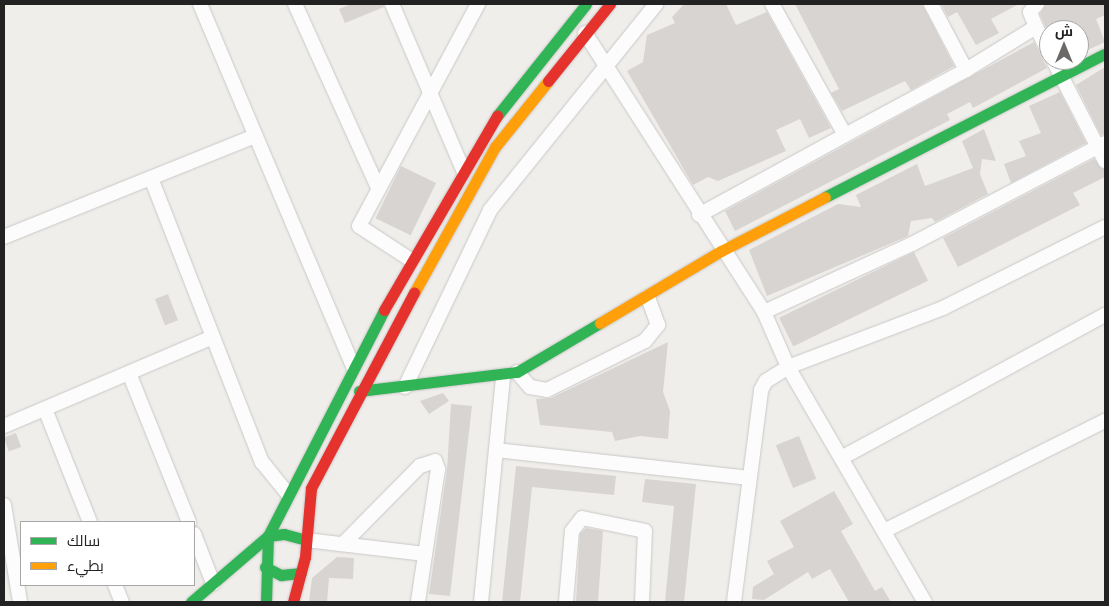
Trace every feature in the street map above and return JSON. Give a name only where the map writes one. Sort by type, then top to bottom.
[{"type":"main road","points":[[266,602],[265,567],[268,536],[299,470],[354,366],[451,190],[509,96],[586,4]]},
{"type":"main road","points":[[293,602],[301,573],[306,540],[307,509],[316,478],[360,391],[466,197],[509,126],[610,4]]},
{"type":"main road","points":[[360,391],[503,377],[518,372],[648,297],[721,251],[1063,78],[1105,54]]},
{"type":"main road","points":[[299,470],[316,478]]},
{"type":"main road","points":[[191,602],[268,536],[284,534],[306,540]]},
{"type":"main road","points":[[265,567],[281,575],[301,573]]},
{"type":"street","points":[[200,4],[354,366]]},
{"type":"street","points":[[295,4],[378,188]]},
{"type":"street","points":[[392,4],[463,170]]},
{"type":"street","points":[[411,260],[360,226],[378,188],[478,4]]},
{"type":"street","points":[[405,386],[490,210],[656,4]]},
{"type":"street","points":[[772,4],[845,135]]},
{"type":"street","points":[[931,4],[966,70]]},
{"type":"street","points":[[1037,4],[1030,12],[1039,33]]},
{"type":"street","points":[[699,215],[966,70],[1036,27]]},
{"type":"street","points":[[585,33],[721,251],[764,312],[788,367],[843,457],[925,602]]},
{"type":"street","points":[[1059,70],[1102,145],[1105,162]]},
{"type":"street","points":[[4,237],[255,136]]},
{"type":"street","points":[[764,312],[912,244],[1102,145]]},
{"type":"street","points":[[151,178],[262,462],[288,494]]},
{"type":"street","points":[[451,190],[490,210]]},
{"type":"street","points":[[734,602],[761,390],[766,381],[788,367],[943,308],[1105,227]]},
{"type":"street","points":[[518,372],[530,387],[547,390],[645,341],[658,325],[648,297]]},
{"type":"street","points":[[843,457],[1105,314]]},
{"type":"street","points":[[4,426],[213,337]]},
{"type":"street","points":[[129,373],[189,521]]},
{"type":"street","points":[[481,602],[503,377]]},
{"type":"street","points":[[45,409],[90,521]]},
{"type":"street","points":[[884,531],[1105,421]]},
{"type":"street","points":[[496,450],[749,478]]},
{"type":"street","points":[[343,544],[420,466],[431,461],[438,469],[418,602]]},
{"type":"street","points":[[4,505],[20,602]]},
{"type":"street","points":[[566,602],[572,531],[582,518],[645,532],[642,602]]},
{"type":"street","points":[[195,537],[213,582]]},
{"type":"street","points":[[306,540],[425,554]]},
{"type":"street","points":[[115,586],[122,602]]},
{"type":"building","points":[[351,4],[383,4],[384,7],[345,23],[339,9]]},
{"type":"building","points":[[684,4],[726,4],[736,25],[767,12],[831,128],[809,138],[800,119],[776,130],[786,151],[718,181],[708,177],[693,185],[627,71],[643,62],[647,35],[675,23],[672,17]]},
{"type":"building","points":[[795,4],[922,4],[954,66],[911,90],[905,81],[842,111],[831,93],[839,89]]},
{"type":"building","points":[[941,4],[1019,4],[991,19],[999,33],[976,45],[957,12],[948,17]]},
{"type":"building","points":[[1046,4],[1105,4],[1105,15],[1096,19],[1105,42],[1089,49],[1089,20],[1043,20],[1040,14]]},
{"type":"building","points":[[1034,42],[1039,52],[1039,70],[1043,70],[973,108],[970,102],[947,114],[950,120],[735,231],[725,211]]},
{"type":"building","points":[[1105,67],[1105,134],[1101,135],[1076,85]]},
{"type":"building","points":[[1060,92],[1086,143],[1011,183],[1004,164],[1026,156],[1019,141],[1041,133],[1029,106]]},
{"type":"building","points":[[984,129],[996,161],[982,159],[980,174],[988,194],[935,222],[932,218],[911,221],[908,236],[767,296],[749,250],[838,204],[861,207],[856,195],[917,164],[925,186],[973,168],[962,141]]},
{"type":"building","points":[[1094,159],[1105,170],[1105,177],[1073,193],[1080,205],[958,267],[943,238]]},
{"type":"building","points":[[401,166],[436,183],[411,235],[376,218]]},
{"type":"building","points":[[914,252],[928,281],[793,347],[779,318]]},
{"type":"building","points":[[168,294],[178,320],[165,325],[155,299]]},
{"type":"building","points":[[668,342],[663,392],[670,411],[668,439],[640,436],[615,441],[612,432],[540,425],[536,399],[551,398]]},
{"type":"building","points":[[443,393],[449,401],[429,414],[420,401]]},
{"type":"building","points":[[451,404],[472,406],[450,596],[429,594],[447,470]]},
{"type":"building","points":[[16,433],[21,447],[9,452],[4,437]]},
{"type":"building","points":[[799,436],[816,479],[793,488],[776,445]]},
{"type":"building","points":[[516,466],[616,476],[614,495],[532,487],[520,602],[502,602]]},
{"type":"building","points":[[645,479],[696,484],[684,602],[665,602],[674,506],[642,502]]},
{"type":"building","points":[[834,491],[853,524],[841,531],[875,591],[882,587],[891,602],[849,602],[830,569],[812,579],[808,572],[764,600],[752,599],[753,587],[774,574],[767,561],[794,547],[780,521]]},
{"type":"building","points":[[586,528],[603,531],[598,602],[576,602],[580,534]]},
{"type":"building","points":[[337,557],[354,558],[353,579],[329,578],[327,602],[309,602],[312,578]]},
{"type":"traffic: fast","points":[[497,116],[586,4]]},
{"type":"traffic: fast","points":[[825,197],[1105,54]]},
{"type":"traffic: fast","points":[[266,602],[268,536],[384,310]]},
{"type":"traffic: fast","points":[[359,391],[517,372],[600,323]]},
{"type":"traffic: fast","points":[[191,602],[268,536],[284,534],[306,540]]},
{"type":"traffic: fast","points":[[265,567],[281,575],[301,573]]},
{"type":"traffic: slow","points":[[414,293],[495,147],[548,81]]},
{"type":"traffic: slow","points":[[600,323],[721,251],[825,197]]},
{"type":"traffic: jam","points":[[548,81],[610,4]]},
{"type":"traffic: jam","points":[[384,310],[497,116]]},
{"type":"traffic: jam","points":[[293,602],[305,557],[311,488],[414,293]]}]
